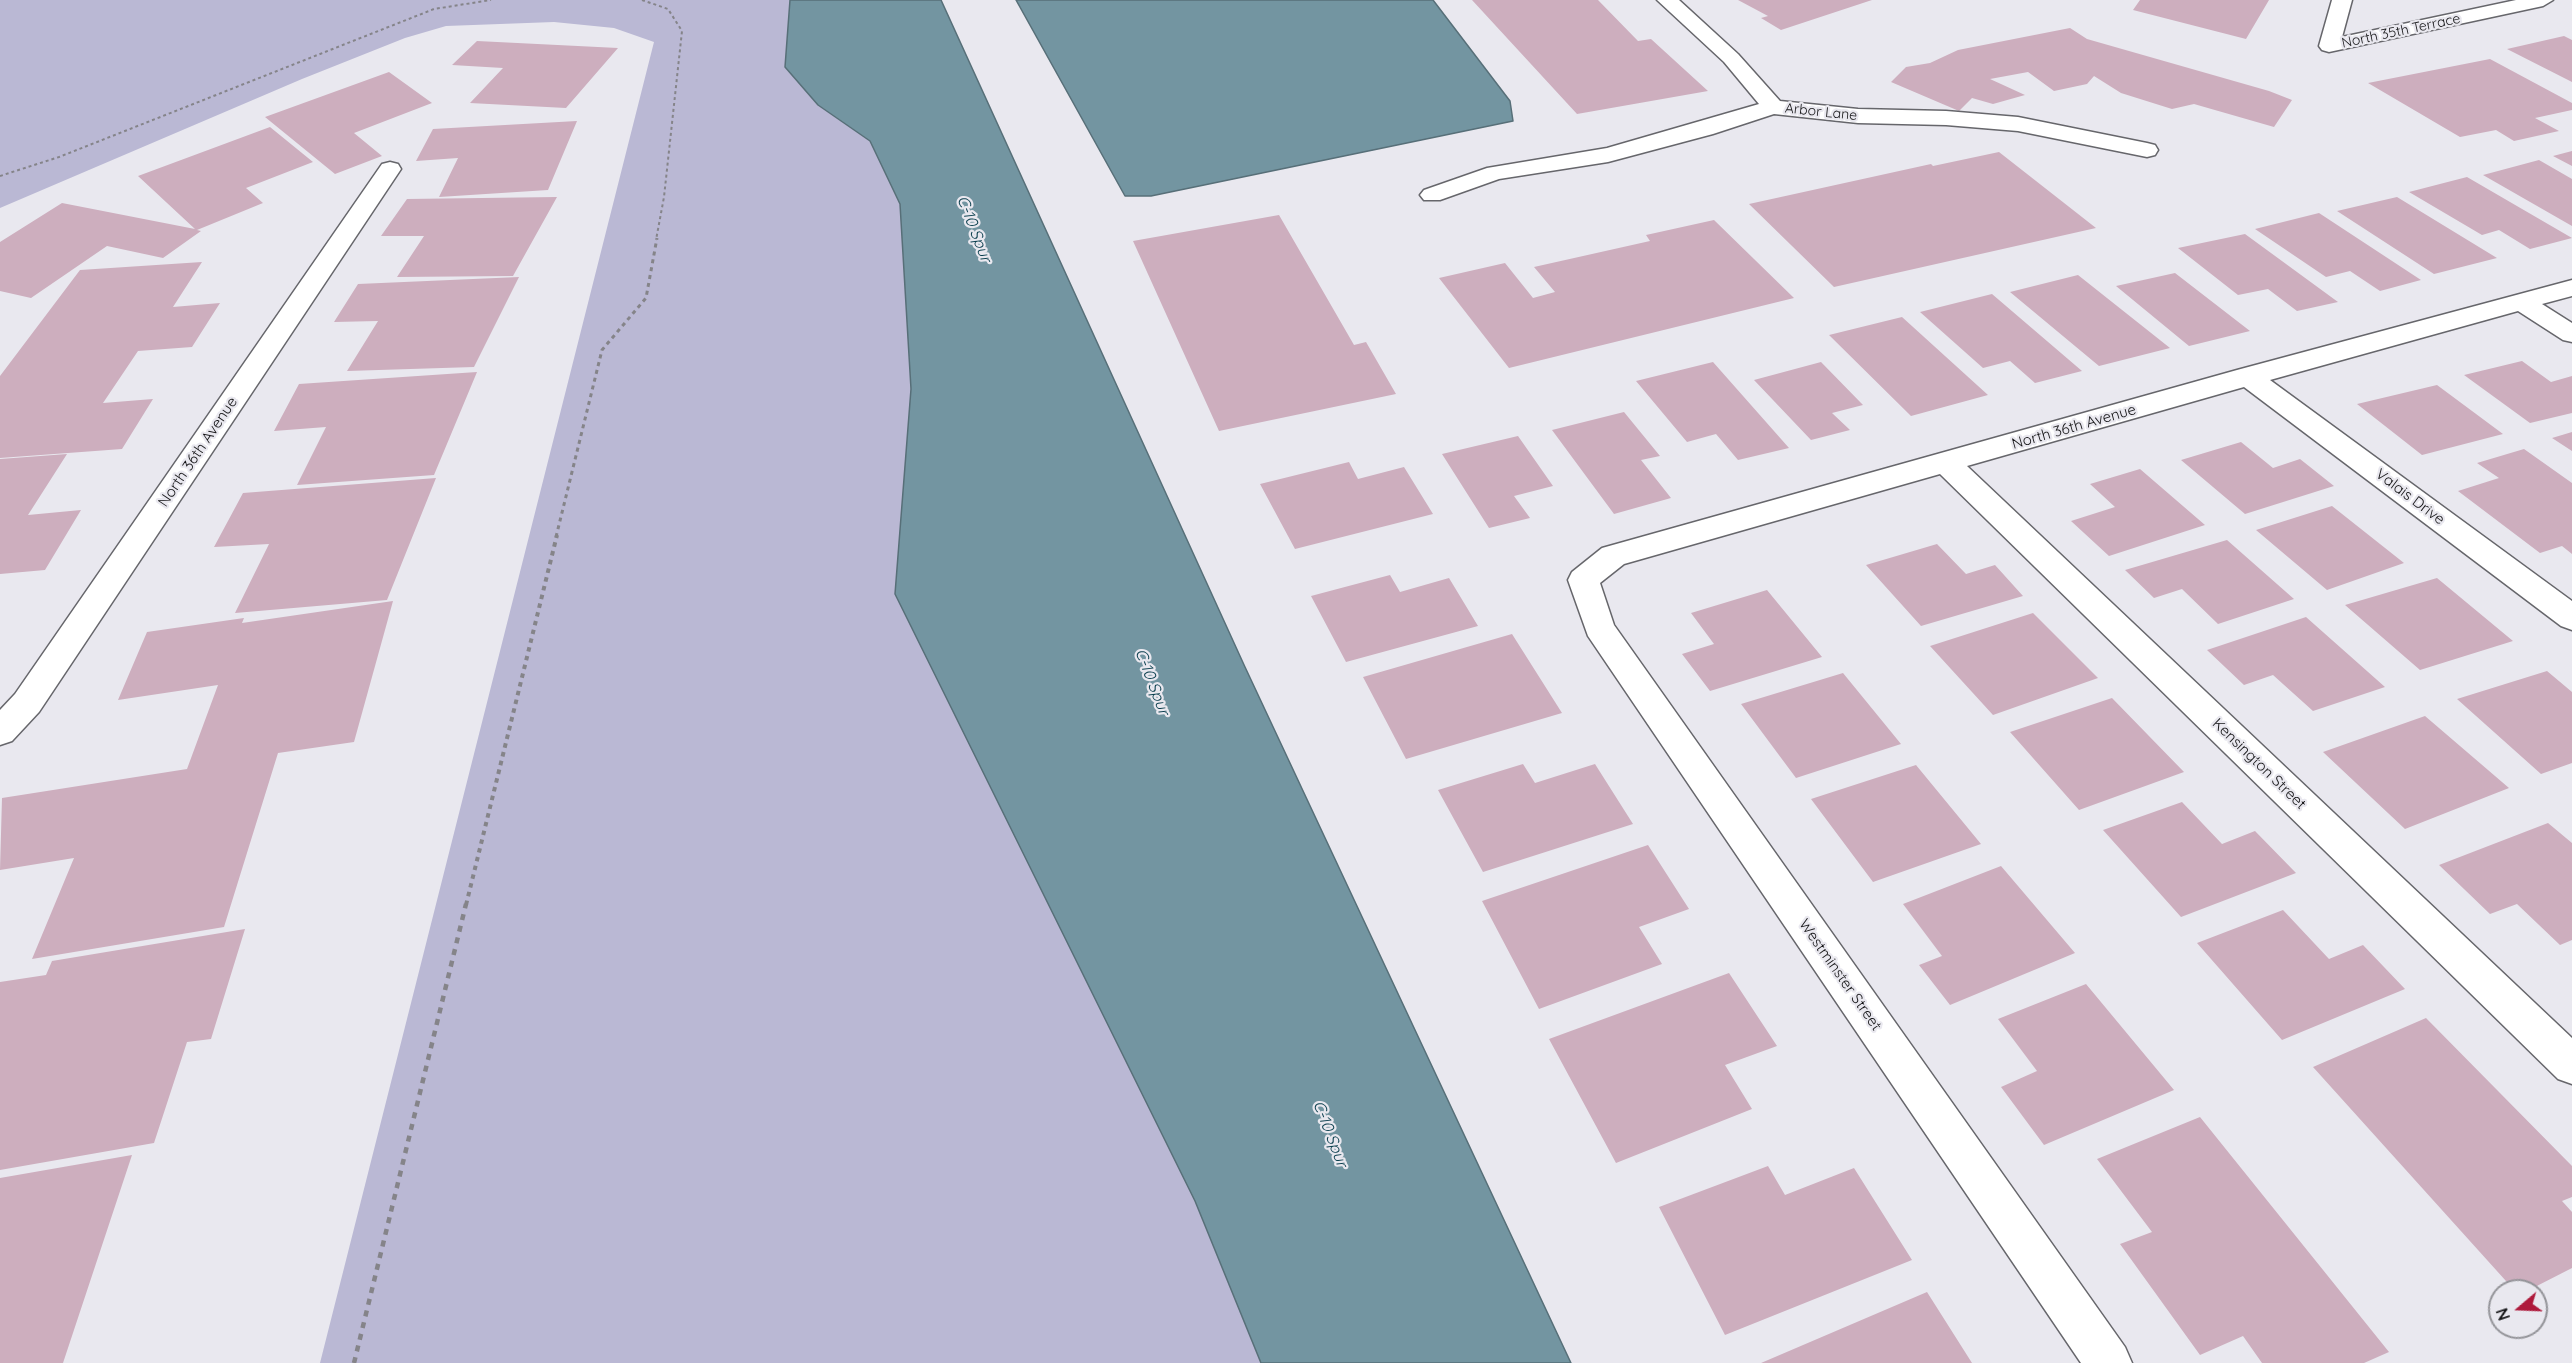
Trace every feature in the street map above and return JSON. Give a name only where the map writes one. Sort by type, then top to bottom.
[{"type":"street","points":[[1667,0],[1731,58],[1773,107]]},
{"type":"street","name":"North 35th Terrace","points":[[2342,0],[2329,46],[2543,0]]},
{"type":"street","name":"Arbor Lane","points":[[1432,195],[1495,173],[1608,155],[1705,129],[1773,107],[1858,116],[1946,118],[2018,124],[2147,150]]},
{"type":"street","name":"North 36th Avenue","points":[[0,732],[27,703],[390,169]]},
{"type":"street","name":"North 36th Avenue","points":[[1583,580],[1613,556],[1947,464],[2247,376],[2572,288]]},
{"type":"street","points":[[2522,302],[2572,334]]},
{"type":"street","name":"Valais Drive","points":[[2247,376],[2572,618]]},
{"type":"street","name":"Kensington Street","points":[[1947,464],[2572,1065]]},
{"type":"street","name":"Westminster Street","points":[[1583,580],[1599,628],[2109,1363]]},
{"type":"path","points":[[0,176],[59,157],[434,9],[491,0]]},
{"type":"path","points":[[354,1363],[602,350],[646,298],[664,197],[682,31],[668,9],[642,0]]},
{"type":"shaded area","points":[[0,0],[790,0],[785,67],[818,105],[870,141],[900,204],[911,389],[1195,1201],[1261,1363],[320,1363],[654,42],[614,28],[554,22],[446,26],[405,38],[302,79],[0,208]]},
{"type":"water","name":"C-10 Spur","points":[[790,0],[941,0],[1245,667],[1571,1363],[1261,1363],[1195,1201],[895,594],[911,389],[900,204],[870,141],[818,105],[785,67]]},
{"type":"water","points":[[1016,0],[1433,0],[1510,101],[1513,121],[1151,196],[1125,196]]},
{"type":"building","points":[[1472,0],[1598,0],[1638,41],[1651,39],[1708,91],[1577,114]]},
{"type":"building","points":[[1738,0],[1872,0],[1781,30],[1761,18],[1768,16]]},
{"type":"building","points":[[2140,0],[2269,0],[2246,39],[2133,10]]},
{"type":"building","points":[[2070,28],[2087,39],[2269,91],[2292,100],[2274,127],[2194,104],[2172,109],[2121,93],[2094,76],[2087,84],[2054,91],[2028,72],[1990,79],[2025,95],[1993,104],[1972,98],[1959,111],[1891,82],[1906,67],[1930,63],[1958,50]]},
{"type":"building","points":[[2564,36],[2572,40],[2572,82],[2507,49]]},
{"type":"building","points":[[477,41],[618,48],[566,108],[470,103],[503,68],[452,65]]},
{"type":"building","points":[[2490,59],[2572,103],[2572,110],[2535,118],[2559,131],[2514,141],[2496,130],[2460,137],[2368,83]]},
{"type":"building","points":[[389,72],[432,103],[354,133],[382,156],[335,174],[265,117]]},
{"type":"building","points":[[577,121],[548,190],[439,197],[458,158],[416,161],[433,129]]},
{"type":"building","points":[[270,127],[313,162],[246,188],[263,203],[197,230],[201,231],[163,258],[107,246],[31,298],[0,291],[0,242],[62,203],[195,229],[138,176]]},
{"type":"building","points":[[2572,151],[2572,166],[2553,156]]},
{"type":"building","points":[[1999,152],[2096,228],[1834,287],[1749,204],[1931,164],[1933,166]]},
{"type":"building","points":[[2539,160],[2572,179],[2572,226],[2483,175]]},
{"type":"building","points":[[2467,177],[2572,238],[2530,249],[2499,230],[2482,235],[2409,192]]},
{"type":"building","points":[[557,197],[513,276],[397,277],[424,236],[381,236],[407,199]]},
{"type":"building","points":[[2397,197],[2497,258],[2434,274],[2337,211]]},
{"type":"building","points":[[2319,213],[2421,280],[2380,291],[2350,271],[2326,277],[2255,229]]},
{"type":"building","points":[[1279,215],[1354,345],[1366,342],[1396,394],[1219,431],[1133,241]]},
{"type":"building","points":[[1714,220],[1794,298],[1509,368],[1439,278],[1505,263],[1533,298],[1555,292],[1534,267],[1650,241],[1646,235]]},
{"type":"building","points":[[2245,234],[2338,302],[2297,311],[2268,289],[2238,295],[2178,248]]},
{"type":"building","points":[[202,262],[173,307],[220,303],[192,347],[138,351],[103,403],[153,399],[122,449],[0,458],[0,376],[80,270]]},
{"type":"building","points":[[2175,273],[2250,331],[2189,346],[2116,286]]},
{"type":"building","points":[[2078,275],[2170,348],[2099,366],[2010,292]]},
{"type":"building","points":[[519,277],[474,367],[347,371],[378,321],[334,322],[358,284]]},
{"type":"building","points":[[1992,294],[2082,371],[2035,383],[2010,361],[1983,368],[1920,312]]},
{"type":"building","points":[[1902,317],[1988,395],[1911,416],[1829,335]]},
{"type":"building","points":[[2522,361],[2551,382],[2572,376],[2572,413],[2530,423],[2464,375]]},
{"type":"building","points":[[1713,362],[1789,448],[1738,460],[1716,434],[1687,442],[1636,381]]},
{"type":"building","points":[[1821,362],[1863,405],[1832,413],[1850,430],[1811,440],[1754,380]]},
{"type":"building","points":[[477,372],[434,475],[297,485],[326,427],[274,431],[299,384]]},
{"type":"building","points":[[2437,385],[2503,434],[2422,455],[2357,404]]},
{"type":"building","points":[[1624,412],[1660,456],[1641,460],[1671,498],[1614,514],[1552,430]]},
{"type":"building","points":[[2572,432],[2572,451],[2552,438]]},
{"type":"building","points":[[1518,436],[1553,486],[1514,496],[1530,518],[1489,528],[1442,454]]},
{"type":"building","points":[[2241,442],[2273,468],[2300,459],[2334,486],[2245,514],[2181,460]]},
{"type":"building","points":[[2524,449],[2572,483],[2572,554],[2562,546],[2540,553],[2458,491],[2499,478],[2477,463]]},
{"type":"building","points":[[67,454],[28,515],[81,510],[45,570],[0,574],[0,459]]},
{"type":"building","points":[[1349,462],[1358,479],[1404,467],[1433,514],[1295,549],[1260,484]]},
{"type":"building","points":[[2140,469],[2205,525],[2109,556],[2071,521],[2115,507],[2090,484]]},
{"type":"building","points":[[436,478],[387,600],[235,613],[269,544],[214,547],[243,493]]},
{"type":"building","points":[[2332,506],[2404,563],[2327,590],[2256,530]]},
{"type":"building","points":[[2227,540],[2294,599],[2218,624],[2182,589],[2154,598],[2125,570]]},
{"type":"building","points":[[1937,544],[1966,574],[1995,565],[2023,596],[1921,626],[1866,565]]},
{"type":"building","points":[[1390,575],[1400,592],[1449,578],[1478,626],[1346,662],[1311,596]]},
{"type":"building","points":[[2437,578],[2513,641],[2420,670],[2345,605]]},
{"type":"building","points":[[1767,590],[1822,657],[1710,691],[1682,654],[1714,644],[1691,613]]},
{"type":"building","points":[[393,601],[354,742],[278,753],[224,927],[32,959],[74,858],[0,870],[2,798],[187,769],[218,685],[118,700],[147,632],[244,618],[242,623]]},
{"type":"building","points":[[2033,613],[2098,678],[1993,715],[1930,646]]},
{"type":"building","points":[[2306,617],[2385,687],[2313,711],[2273,675],[2244,685],[2207,650]]},
{"type":"building","points":[[1512,634],[1562,713],[1406,759],[1363,677]]},
{"type":"building","points":[[2547,671],[2572,692],[2572,763],[2541,774],[2457,699]]},
{"type":"building","points":[[1843,673],[1901,744],[1796,778],[1741,704]]},
{"type":"building","points":[[2112,698],[2184,772],[2079,810],[2010,732]]},
{"type":"building","points":[[2425,716],[2509,788],[2405,829],[2323,752]]},
{"type":"building","points":[[1523,764],[1535,783],[1595,764],[1633,824],[1483,872],[1438,790]]},
{"type":"building","points":[[1916,765],[1981,844],[1873,882],[1811,799]]},
{"type":"building","points":[[2182,802],[2222,844],[2255,831],[2296,873],[2181,917],[2103,830]]},
{"type":"building","points":[[2548,823],[2572,843],[2572,940],[2560,945],[2517,904],[2490,914],[2439,865]]},
{"type":"building","points":[[1648,845],[1689,909],[1639,927],[1662,964],[1539,1009],[1482,901]]},
{"type":"building","points":[[2001,866],[2075,953],[1950,1005],[1919,965],[1942,956],[1903,904]]},
{"type":"building","points":[[2283,910],[2329,959],[2363,945],[2405,989],[2282,1040],[2197,943]]},
{"type":"building","points":[[245,929],[211,1039],[187,1042],[154,1143],[0,1170],[0,982],[46,975],[52,961]]},
{"type":"building","points":[[1729,973],[1777,1046],[1725,1065],[1752,1109],[1616,1163],[1549,1039]]},
{"type":"building","points":[[2086,984],[2174,1090],[2044,1145],[2001,1087],[2037,1071],[1998,1019]]},
{"type":"building","points":[[2426,1018],[2572,1166],[2572,1197],[2562,1201],[2572,1212],[2572,1268],[2548,1280],[2504,1279],[2313,1067]]},
{"type":"building","points":[[2200,1117],[2389,1352],[2364,1363],[2262,1363],[2243,1336],[2200,1355],[2120,1244],[2152,1232],[2097,1159]]},
{"type":"building","points":[[132,1155],[63,1363],[0,1363],[0,1178]]},
{"type":"building","points":[[1768,1166],[1785,1195],[1854,1168],[1912,1260],[1725,1335],[1659,1207]]},
{"type":"building","points":[[1927,1292],[1972,1363],[1761,1363]]}]
